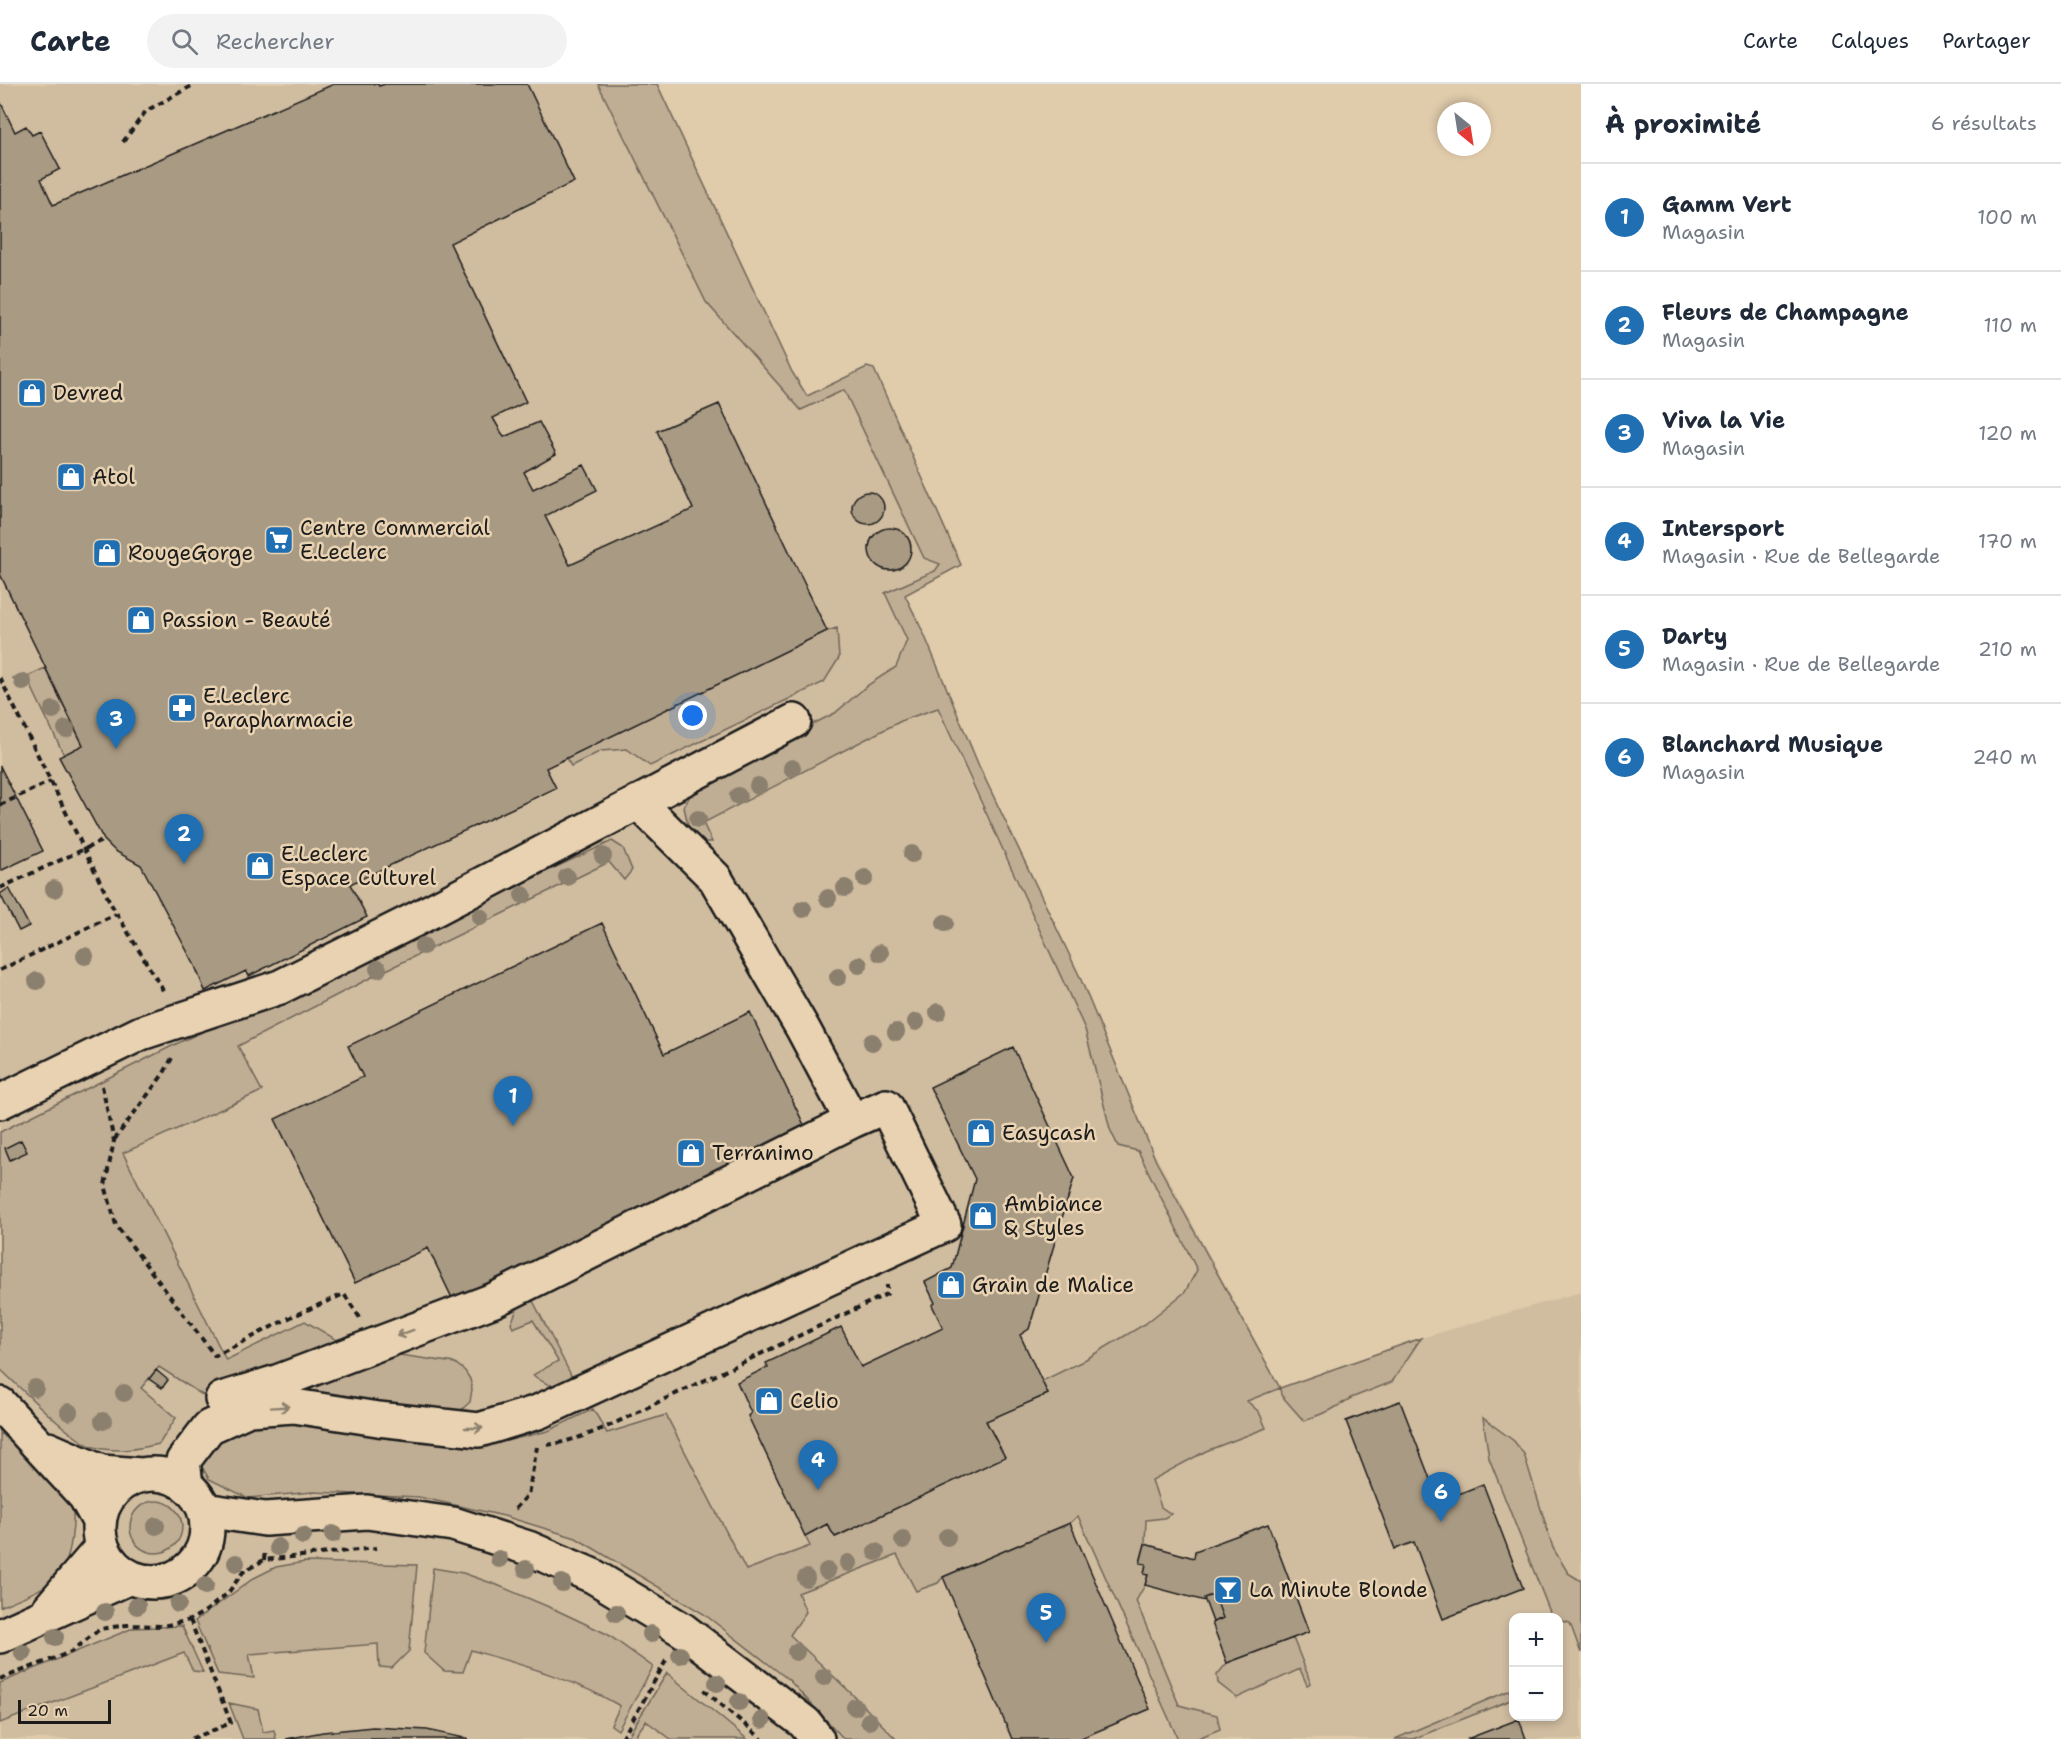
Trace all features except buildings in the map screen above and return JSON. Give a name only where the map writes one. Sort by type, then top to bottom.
[{"type":"street","points":[[0,1101],[141,1033],[280,987],[416,919],[794,721]]},
{"type":"street","points":[[638,802],[715,878],[803,1029],[852,1121]]},
{"type":"street","points":[[0,1404],[85,1496],[109,1559],[130,1577],[153,1582],[177,1577],[190,1568],[200,1555],[179,1497],[169,1450],[199,1411],[217,1401],[277,1382],[494,1300],[886,1106],[944,1225],[538,1412],[479,1430],[378,1419],[294,1406],[249,1409],[208,1427],[183,1461],[179,1497]]},
{"type":"street","points":[[40,1446],[101,1472],[179,1497]]},
{"type":"street","points":[[41,1618],[101,1534],[104,1505],[113,1491],[126,1481],[265,1519],[367,1512],[453,1524],[528,1548],[593,1576],[683,1630],[805,1723],[817,1739]]},
{"type":"street","points":[[0,1636],[130,1577]]},
{"type":"path","points":[[123,142],[146,111],[195,84]]},
{"type":"path","points":[[0,678],[116,914],[170,1001],[178,1021],[176,1050],[164,1073],[114,1141]]},
{"type":"path","points":[[0,805],[51,782]]},
{"type":"path","points":[[0,888],[104,840]]},
{"type":"path","points":[[0,970],[116,914]]},
{"type":"path","points":[[92,1057],[102,1086],[114,1141],[105,1185],[116,1225],[215,1356],[291,1317],[344,1294],[377,1343]]},
{"type":"path","points":[[0,1679],[71,1652],[100,1629],[127,1625],[163,1626],[190,1620],[228,1593],[243,1572],[264,1560],[388,1547]]},
{"type":"path","points":[[190,1620],[231,1723],[191,1739]]},
{"type":"path","points":[[622,1739],[683,1630]]},
{"type":"path","points":[[660,1654],[667,1660]]},
{"type":"path","points":[[695,1683],[762,1739]]},
{"type":"shaded area","points":[[0,84],[639,84],[795,402],[867,367],[955,562],[885,593],[1085,1029],[1173,1187],[1280,1388],[1421,1338],[1581,1292],[1581,1739],[0,1739]]},
{"type":"shaded area","points":[[598,84],[657,84],[792,372],[807,396],[867,367],[874,369],[961,565],[905,595],[924,634],[979,766],[1079,975],[1156,1161],[1280,1388],[1247,1401],[1259,1412],[1266,1428],[1206,1451],[1152,1480],[1161,1507],[1171,1514],[1164,1518],[1146,1520],[1145,1544],[1140,1562],[1146,1564],[1144,1574],[1148,1575],[1136,1601],[1179,1705],[1217,1715],[1220,1729],[1196,1739],[1178,1739],[1078,1516],[1070,1523],[943,1577],[938,1583],[916,1591],[897,1555],[798,1593],[806,1612],[790,1635],[896,1739],[844,1739],[789,1680],[704,1614],[576,1538],[504,1516],[419,1497],[313,1492],[248,1498],[209,1479],[201,1465],[201,1451],[213,1434],[273,1416],[477,1448],[548,1431],[593,1409],[607,1433],[666,1415],[746,1570],[810,1546],[805,1536],[827,1524],[836,1537],[1004,1457],[986,1421],[1048,1394],[1042,1381],[1081,1362],[1145,1324],[1185,1292],[1197,1270],[1138,1151],[1118,1146],[1110,1129],[1085,1029],[938,708],[903,720],[703,823],[712,842],[699,842],[689,830],[684,807],[697,782],[835,713],[868,685],[896,667],[907,640],[885,593],[935,571],[940,564],[924,558],[844,390],[801,410],[706,302]]},
{"type":"shaded area","points":[[837,628],[839,658],[824,682],[650,766],[627,749],[601,751],[571,766],[566,758],[827,631]]},
{"type":"shaded area","points":[[45,668],[83,745],[64,755],[31,686],[20,686],[13,678],[19,675],[22,679]]},
{"type":"shaded area","points":[[612,841],[623,848],[632,870],[624,880],[609,862],[376,975],[238,1046],[262,1091],[123,1153],[226,1360],[305,1321],[347,1346],[216,1397],[204,1396],[159,1367],[141,1388],[176,1418],[159,1444],[126,1450],[102,1449],[84,1443],[32,1400],[0,1369],[0,1132],[178,1043]]},
{"type":"shaded area","points":[[531,1297],[575,1383],[563,1386],[552,1385],[533,1375],[558,1361],[533,1320],[513,1328],[511,1324],[519,1304]]},
{"type":"shaded area","points":[[1421,1338],[1392,1382],[1351,1398],[1331,1410],[1304,1421],[1281,1395],[1280,1388]]},
{"type":"shaded area","points":[[386,1353],[455,1363],[465,1371],[470,1379],[472,1389],[470,1402],[458,1413],[276,1392]]},
{"type":"shaded area","points":[[1483,1418],[1514,1441],[1524,1454],[1553,1548],[1568,1573],[1581,1581],[1581,1653],[1570,1623],[1563,1621],[1563,1613],[1550,1613],[1489,1458]]},
{"type":"shaded area","points":[[0,1433],[66,1492],[72,1506],[73,1528],[66,1562],[57,1577],[37,1590],[0,1607]]},
{"type":"shaded area","points":[[156,1501],[166,1503],[174,1509],[180,1517],[182,1527],[180,1537],[174,1545],[166,1551],[156,1553],[146,1551],[138,1545],[132,1537],[130,1527],[132,1517],[138,1509],[146,1503]]},
{"type":"shaded area","points":[[305,1562],[417,1565],[409,1651],[392,1668],[379,1667],[378,1644],[249,1654],[254,1678],[218,1674],[195,1621],[254,1578],[276,1567]]},
{"type":"shaded area","points":[[433,1568],[463,1573],[556,1610],[607,1634],[653,1667],[618,1730],[611,1725],[620,1706],[547,1673],[471,1650],[463,1672],[444,1671],[424,1653]]},
{"type":"shaded area","points":[[182,1626],[203,1672],[193,1671],[184,1653],[0,1723],[0,1683],[133,1628]]},
{"type":"shaded area","points":[[1293,1638],[1311,1683],[1307,1685],[1300,1669],[1237,1698],[1218,1683],[1217,1675],[1227,1663]]},
{"type":"shaded area","points":[[667,1673],[747,1739],[671,1739],[646,1721],[633,1739],[628,1736]]},
{"type":"shaded area","points":[[1509,1691],[1509,1701],[1413,1739],[1395,1739]]},
{"type":"shaded area","points":[[229,1703],[258,1709],[263,1732],[274,1730],[276,1739],[243,1739]]},
{"type":"place","name":"Devred","points":[[32,393]]},
{"type":"place","name":"Atol","points":[[71,477]]},
{"type":"place","name":"Centre Commercial E.Leclerc","points":[[279,540]]},
{"type":"place","name":"RougeGorge","points":[[107,553]]},
{"type":"place","name":"Passion - Beauté","points":[[141,620]]},
{"type":"place","name":"E.Leclerc Parapharmacie","points":[[182,708]]},
{"type":"place","name":"Viva la Vie","points":[[116,749]]},
{"type":"place","name":"Fleurs de Champagne","points":[[184,864]]},
{"type":"place","name":"E.Leclerc Espace Culturel","points":[[260,866]]},
{"type":"place","name":"Gamm Vert","points":[[513,1126]]},
{"type":"place","name":"Easycash","points":[[981,1133]]},
{"type":"place","name":"Terranimo","points":[[691,1153]]},
{"type":"place","name":"Ambiance & Styles","points":[[983,1216]]},
{"type":"place","name":"Grain de Malice","points":[[951,1285]]},
{"type":"place","name":"Celio","points":[[769,1401]]},
{"type":"place","name":"Intersport","points":[[818,1490]]},
{"type":"place","name":"Blanchard Musique","points":[[1441,1522]]},
{"type":"place","name":"La Minute Blonde","points":[[1228,1590]]},
{"type":"place","name":"Darty","points":[[1046,1643]]}]
